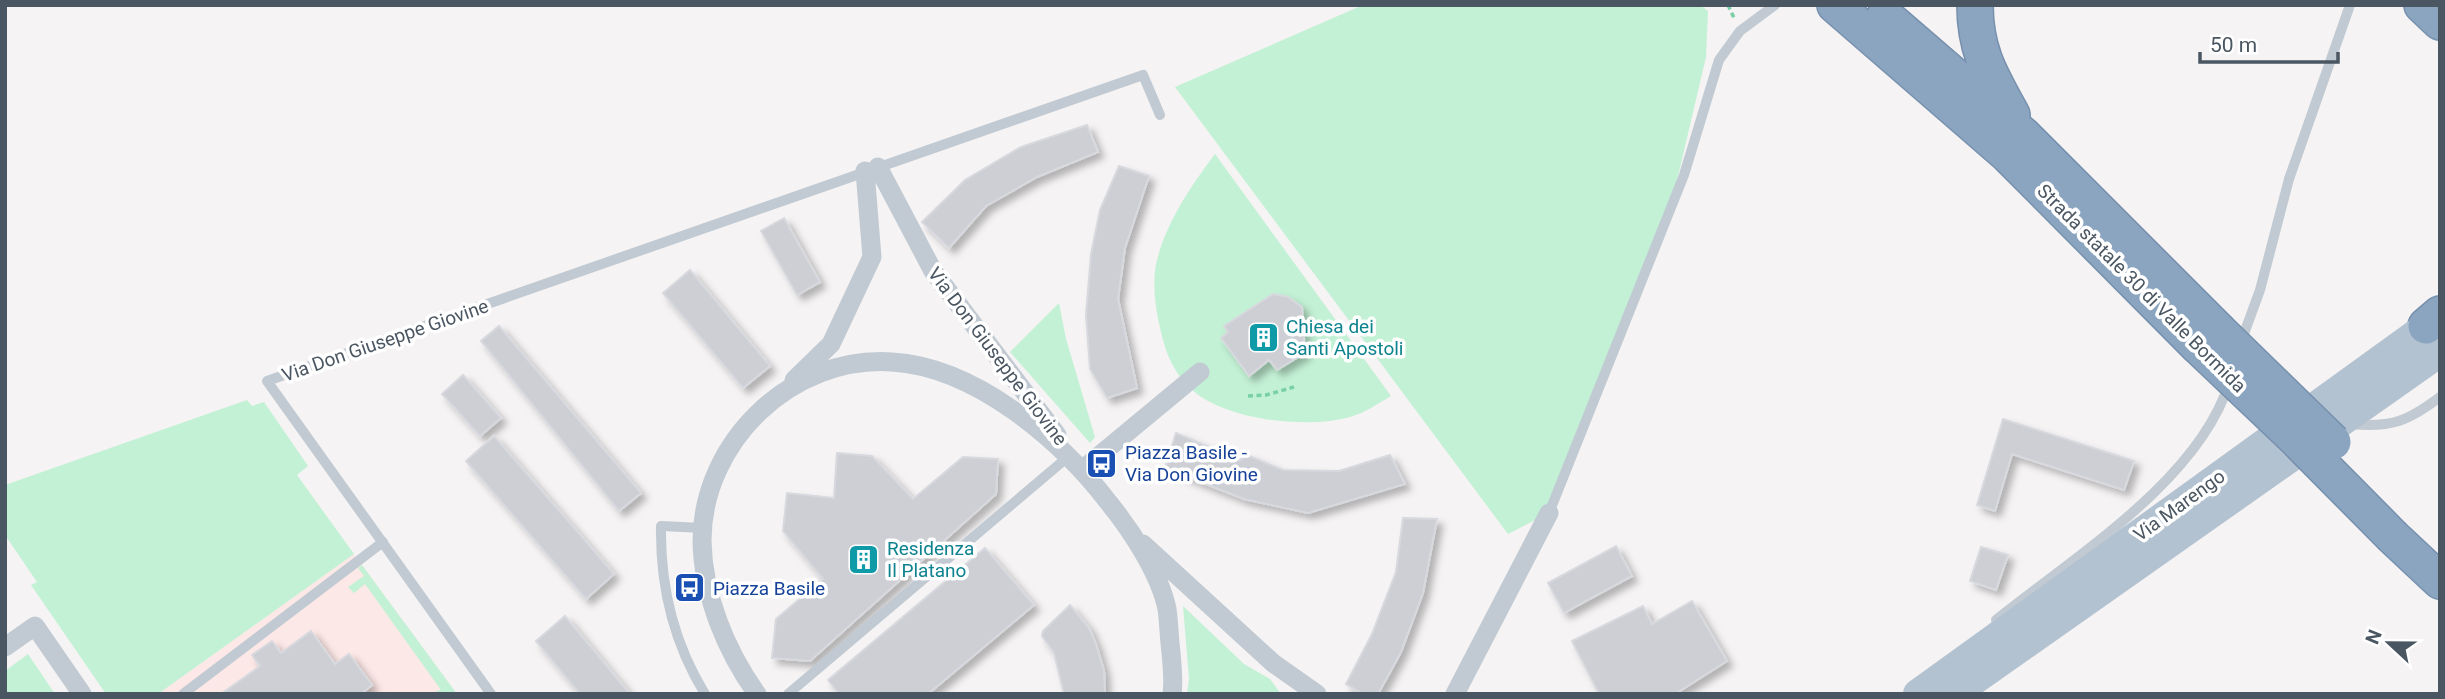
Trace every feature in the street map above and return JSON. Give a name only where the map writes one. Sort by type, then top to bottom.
[{"type":"highway","name":"Strada statale 30 di Valle Bormida","points":[[1835,5],[2008,155],[2207,338]]},
{"type":"highway","name":"Strada statale 30 di Valle Bormida","points":[[1872,5],[2024,136],[2295,438],[2402,529],[2440,549]]},
{"type":"highway","points":[[1975,5],[1975,31],[1982,60],[2024,136]]},
{"type":"highway","points":[[2423,5],[2440,22]]},
{"type":"highway","name":"Strada statale 30 di Valle Bormida","points":[[2402,529],[2440,581]]},
{"type":"main road","name":"Via Marengo","points":[[1934,691],[2436,327]]},
{"type":"main road","name":"Via Marengo","points":[[1934,691],[2339,423],[2436,327]]},
{"type":"street","points":[[757,694],[729,646],[714,609],[705,571],[703,528],[711,488],[728,450],[753,418],[831,344],[873,257],[872,169]]},
{"type":"street","name":"Via Don Giuseppe Giovine","points":[[872,169],[933,271],[1076,462]]},
{"type":"street","points":[[783,390],[811,376],[852,363],[911,364],[959,380],[989,396],[1028,422],[1076,462],[1137,538],[1273,663],[1317,694]]},
{"type":"street","points":[[1076,462],[1200,372]]},
{"type":"street","points":[[1455,694],[1549,513]]},
{"type":"street","points":[[1137,538],[1167,607],[1172,694]]},
{"type":"street","points":[[5,648],[36,626],[82,694]]},
{"type":"lane","points":[[1549,513],[1684,174],[1719,60],[1740,31],[1775,5]]},
{"type":"lane","points":[[1934,691],[1996,620],[2063,568],[2166,480],[2187,460],[2208,431],[2225,396],[2260,290],[2289,179],[2350,5]]},
{"type":"lane","name":"Via Don Giuseppe Giovine","points":[[491,694],[267,381],[1143,75],[1160,115]]},
{"type":"lane","points":[[2339,423],[2363,425],[2410,419],[2440,397]]},
{"type":"lane","points":[[788,694],[1076,462]]},
{"type":"lane","points":[[703,528],[661,526],[661,546],[670,613],[688,663],[705,694]]},
{"type":"lane","points":[[183,694],[383,542]]},
{"type":"path","points":[[1248,396],[1266,396],[1294,387]]},
{"type":"shaded area","points":[[354,554],[457,694],[158,694]]},
{"type":"green space","points":[[1363,5],[1700,5],[1708,11],[1706,57],[1671,206],[1549,513],[1508,534],[1175,87]]},
{"type":"green space","points":[[1215,154],[1391,396],[1353,416],[1314,422],[1290,422],[1243,414],[1221,407],[1202,397],[1181,378],[1168,356],[1161,332],[1155,300],[1155,267],[1173,218]]},
{"type":"green space","points":[[1059,303],[1066,339],[1095,437],[1090,443],[1010,352]]},
{"type":"green space","points":[[247,400],[252,406],[264,402],[308,466],[297,475],[354,554],[158,694],[106,694],[31,585],[37,582],[5,535],[5,485]]},
{"type":"green space","points":[[362,565],[457,694],[438,694],[436,691],[441,690],[365,584],[354,593],[348,587],[364,576],[358,568]]},
{"type":"green space","points":[[1183,606],[1244,664],[1270,679],[1281,694],[1187,694],[1189,679]]},
{"type":"green space","points":[[28,654],[55,694],[5,694],[5,671]]},
{"type":"building","points":[[1087,125],[1098,152],[1037,177],[986,206],[949,248],[922,222],[965,180],[1021,147]]},
{"type":"building","points":[[1119,166],[1149,176],[1125,248],[1118,299],[1137,388],[1107,398],[1090,369],[1086,315],[1091,254],[1100,210]]},
{"type":"building","points":[[784,218],[820,282],[797,295],[761,231]]},
{"type":"building","points":[[690,270],[770,366],[743,388],[663,293]]},
{"type":"building","name":"Chiesa dei Santi Apostoli","points":[[1273,294],[1288,297],[1302,307],[1305,353],[1277,370],[1269,360],[1249,376],[1221,338],[1228,332],[1224,326]]},
{"type":"building","points":[[499,326],[641,493],[619,511],[481,341]]},
{"type":"building","points":[[463,375],[501,418],[480,436],[442,394]]},
{"type":"building","points":[[2003,419],[2134,461],[2124,490],[2012,454],[1995,511],[1977,505]]},
{"type":"building","points":[[1176,433],[1240,460],[1247,455],[1283,470],[1339,471],[1390,455],[1405,484],[1308,513],[1244,499],[1165,468]]},
{"type":"building","points":[[494,436],[614,574],[586,599],[466,461]]},
{"type":"building","name":"Residenza Il Platano","points":[[837,453],[872,456],[913,499],[963,457],[998,459],[996,494],[810,661],[772,658],[776,619],[823,579],[783,531],[787,493],[834,498]]},
{"type":"building","points":[[1403,518],[1437,519],[1423,593],[1401,652],[1378,694],[1363,694],[1346,684],[1372,634],[1396,572]]},
{"type":"building","points":[[1616,546],[1632,576],[1564,613],[1548,583]]},
{"type":"building","points":[[1981,547],[2008,555],[1996,590],[1970,581]]},
{"type":"building","points":[[985,548],[1034,605],[928,694],[839,694],[828,680]]},
{"type":"building","points":[[1692,601],[1727,661],[1675,694],[1599,694],[1572,641],[1643,606],[1652,624]]},
{"type":"building","points":[[1070,605],[1089,628],[1096,644],[1104,671],[1105,694],[1064,694],[1054,653],[1042,636],[1043,631]]},
{"type":"building","points":[[565,616],[630,694],[580,694],[536,641]]},
{"type":"building","points":[[311,631],[335,664],[349,654],[372,685],[361,694],[221,694],[260,666],[252,655],[272,641],[281,653]]},
{"type":"place","name":"Chiesa dei Santi Apostoli","points":[[1263,337]]},
{"type":"place","name":"Piazza Basile - Via Don Giovine","points":[[1102,463]]},
{"type":"place","name":"Residenza Il Platano","points":[[864,559]]},
{"type":"place","name":"Piazza Basile","points":[[690,588]]}]
